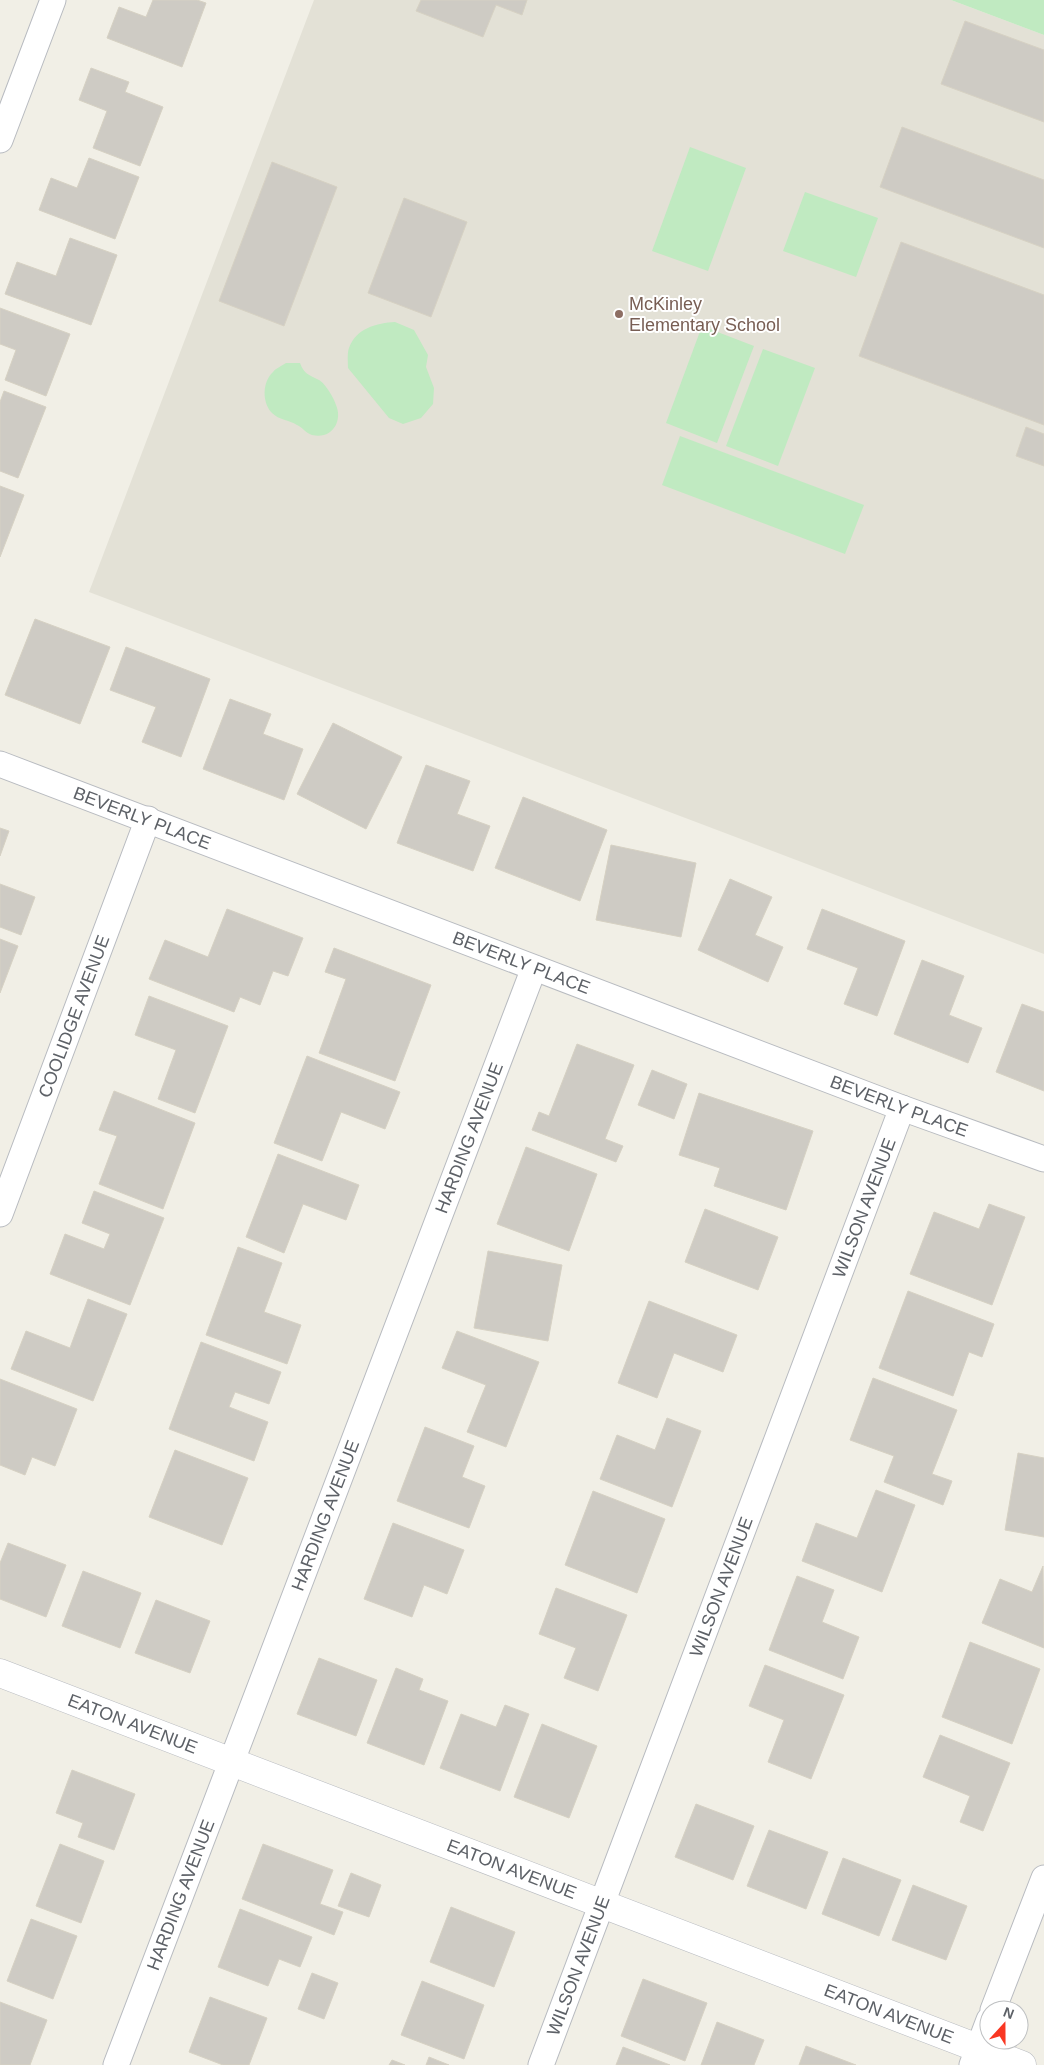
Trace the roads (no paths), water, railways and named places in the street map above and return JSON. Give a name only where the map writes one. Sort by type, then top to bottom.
[{"type":"street","points":[[0,140],[53,0]]},
{"type":"street","name":"BEVERLY PLACE","points":[[0,764],[902,1108],[1044,1159]]},
{"type":"street","name":"COOLIDGE AVENUE","points":[[0,1214],[148,819]]},
{"type":"street","name":"HARDING AVENUE","points":[[116,2065],[230,1761],[534,968]]},
{"type":"street","name":"WILSON AVENUE","points":[[541,2065],[902,1108]]},
{"type":"street","name":"EATON AVENUE","points":[[0,1673],[601,1904],[975,2057],[1022,2065]]},
{"type":"street","points":[[997,2000],[1044,1878]]},
{"type":"place","name":"McKinley Elementary School","points":[[619,314]]}]
